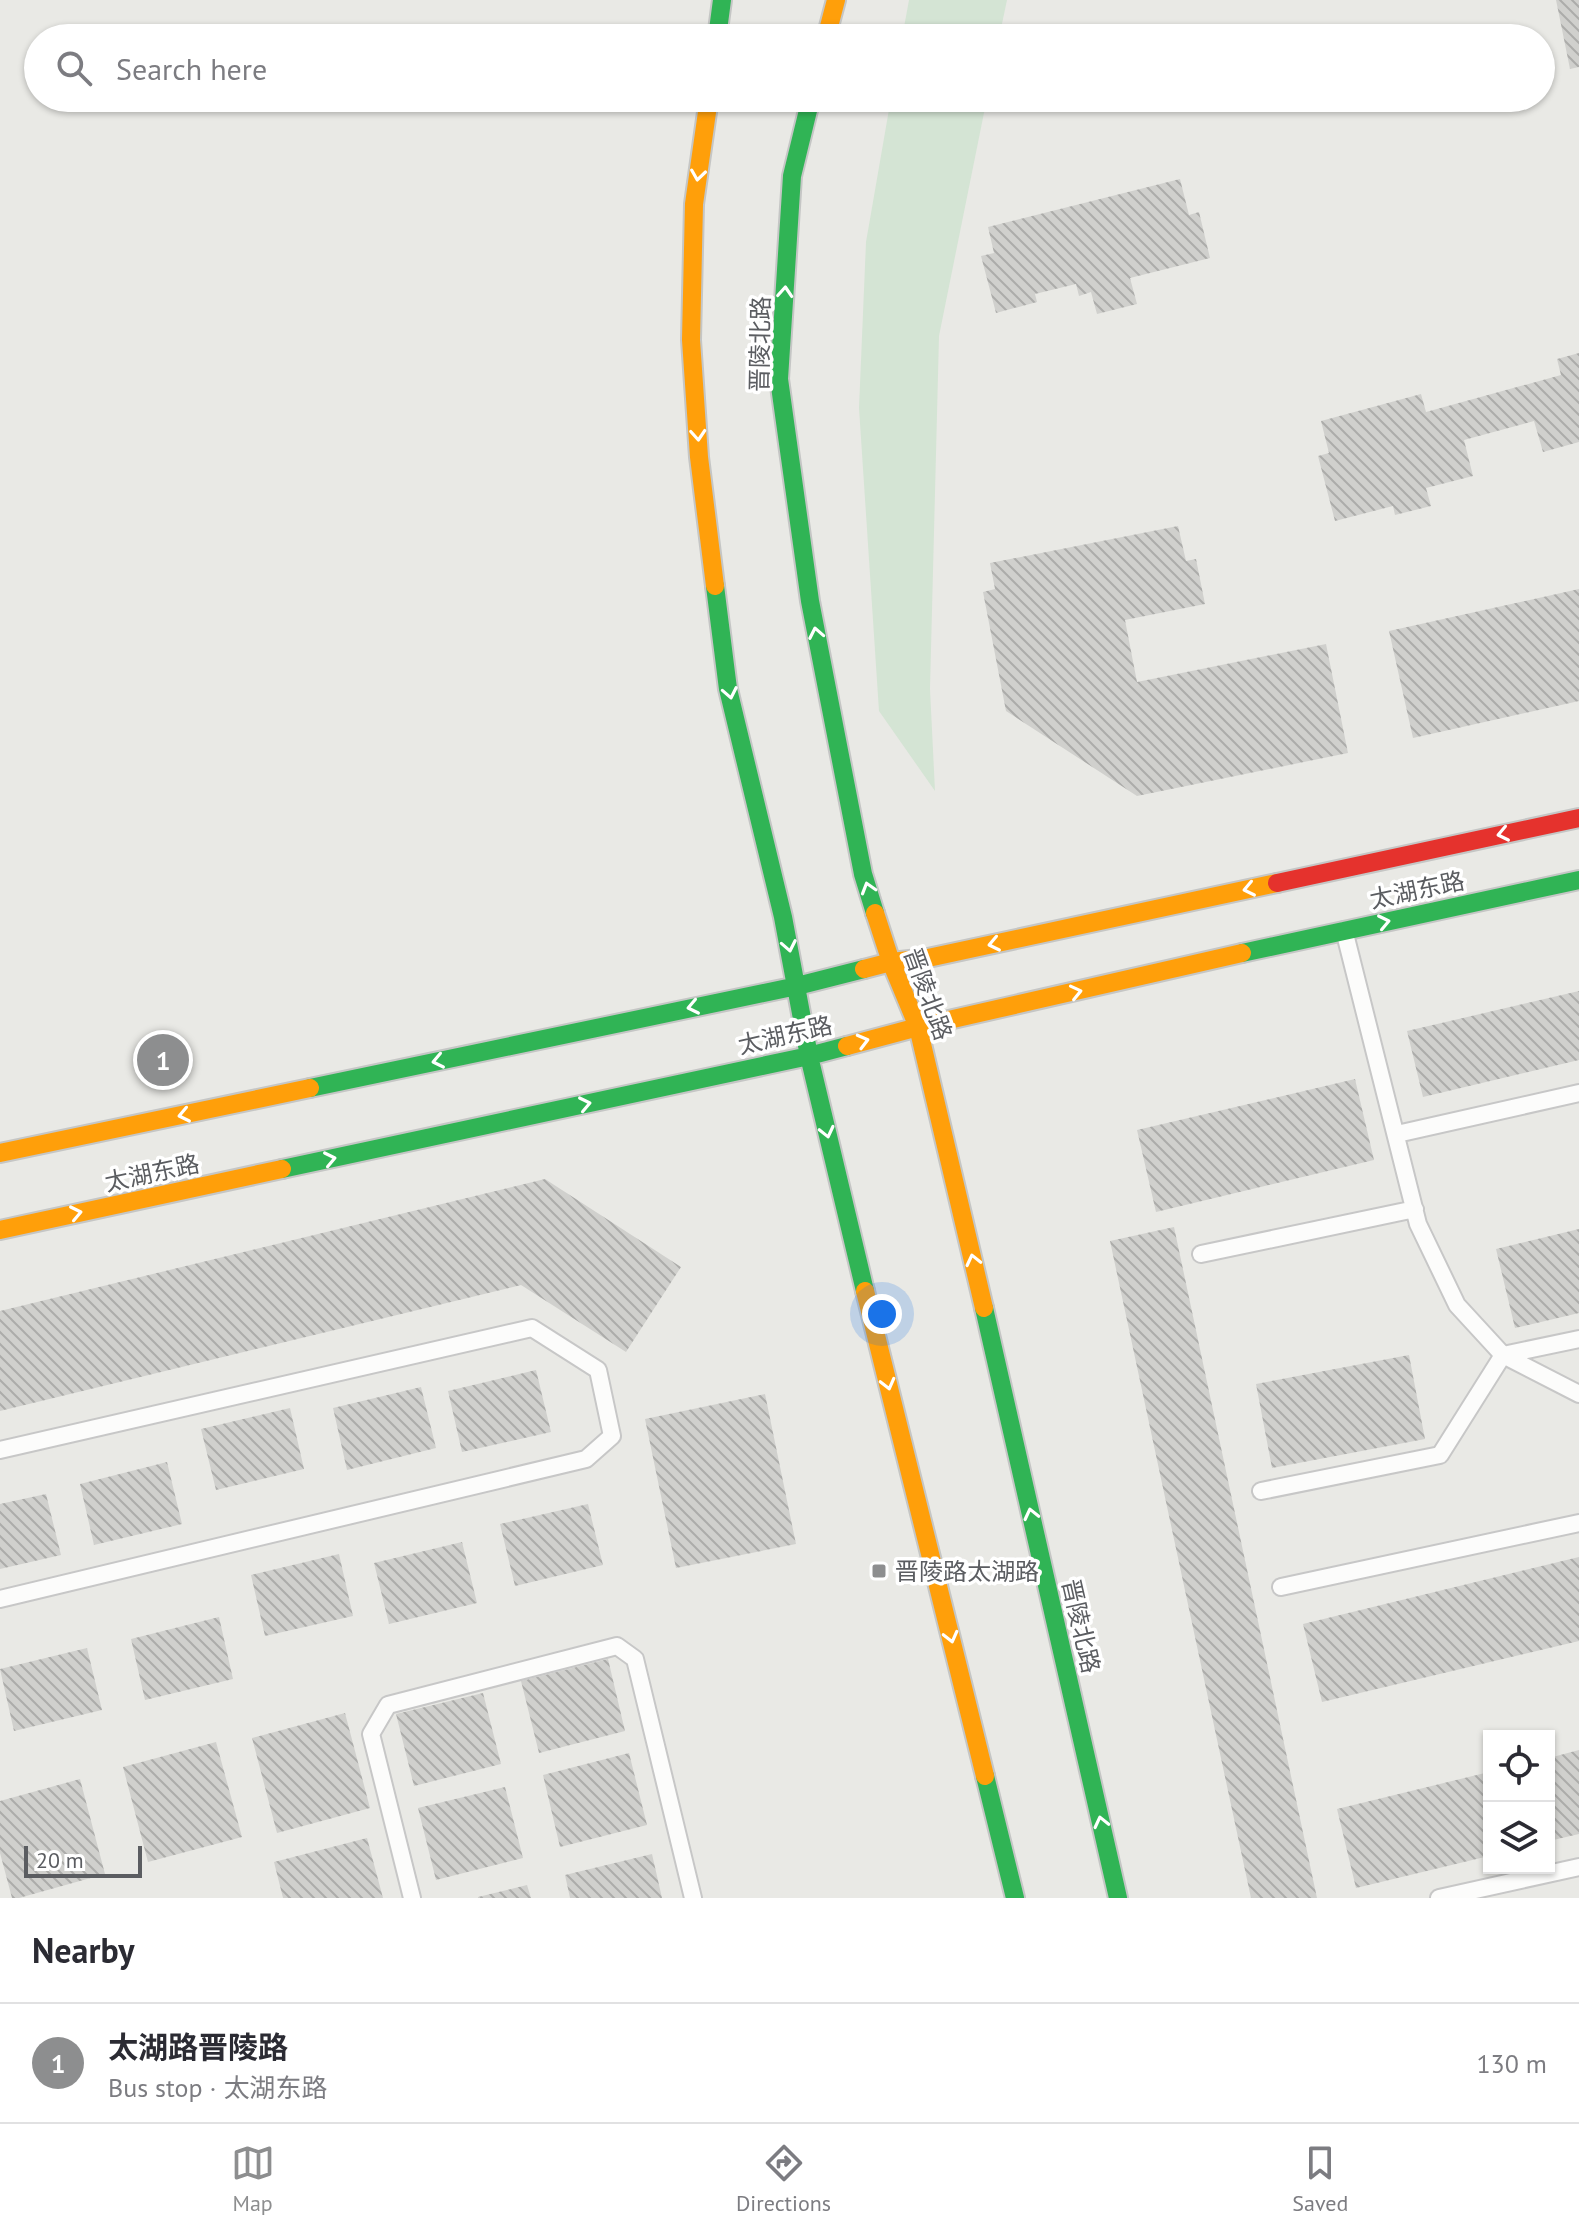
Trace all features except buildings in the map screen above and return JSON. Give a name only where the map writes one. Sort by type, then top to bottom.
[{"type":"main road","points":[[719,24],[722,0]]},
{"type":"main road","points":[[830,24],[836,0]]},
{"type":"main road","points":[[707,112],[694,204],[691,340],[699,457],[728,689],[783,917],[809,1056],[1015,1898]]},
{"type":"main road","name":"晋陵北路","points":[[808,112],[792,176],[779,379],[810,601],[863,874],[891,962],[918,1027],[1118,1898]]},
{"type":"main road","name":"太湖东路","points":[[0,1153],[1579,818]]},
{"type":"main road","name":"太湖东路","points":[[0,1230],[809,1056],[918,1027],[1579,880]]},
{"type":"lane","points":[[1344,930],[1418,1224],[1457,1305],[1503,1355],[1579,1394]]},
{"type":"lane","points":[[1397,1134],[1579,1093]]},
{"type":"lane","points":[[1201,1254],[1415,1209]]},
{"type":"lane","points":[[0,1450],[532,1328],[598,1370],[612,1436],[586,1459],[0,1599]]},
{"type":"lane","points":[[1261,1491],[1440,1455],[1503,1355],[1579,1339]]},
{"type":"lane","points":[[1281,1587],[1579,1523]]},
{"type":"lane","points":[[412,1898],[371,1734],[388,1705],[617,1646],[635,1659],[693,1898]]},
{"type":"lane","points":[[1439,1898],[1579,1867]]},
{"type":"green space","points":[[909,0],[1007,0],[1002,24],[905,24]]},
{"type":"green space","points":[[889,112],[984,112],[939,336],[930,689],[935,791],[879,711],[859,408],[866,242]]},
{"type":"traffic: fast","points":[[719,24],[722,0]]},
{"type":"traffic: fast","points":[[808,112],[792,176],[779,379],[810,601],[863,874],[875,913]]},
{"type":"traffic: fast","points":[[715,586],[728,689],[783,917],[809,1056],[865,1291]]},
{"type":"traffic: fast","points":[[1242,953],[1579,880]]},
{"type":"traffic: fast","points":[[310,1088],[797,986],[864,969]]},
{"type":"traffic: fast","points":[[282,1169],[847,1046]]},
{"type":"traffic: fast","points":[[984,1308],[1118,1898]]},
{"type":"traffic: fast","points":[[985,1776],[1015,1898]]},
{"type":"traffic: slow","points":[[830,24],[836,0]]},
{"type":"traffic: slow","points":[[707,112],[694,204],[691,340],[699,457],[715,586]]},
{"type":"traffic: slow","points":[[864,969],[1277,883]]},
{"type":"traffic: slow","points":[[875,913],[918,1027],[984,1308]]},
{"type":"traffic: slow","points":[[847,1046],[1242,953]]},
{"type":"traffic: slow","points":[[0,1153],[310,1088]]},
{"type":"traffic: slow","points":[[0,1230],[282,1169]]},
{"type":"traffic: slow","points":[[865,1291],[985,1776]]},
{"type":"traffic: jam","points":[[1277,883],[1579,818]]},
{"type":"place","name":"太湖路晋陵路","points":[[163,1060]]},
{"type":"place","name":"晋陵路太湖路","points":[[879,1571]]}]
